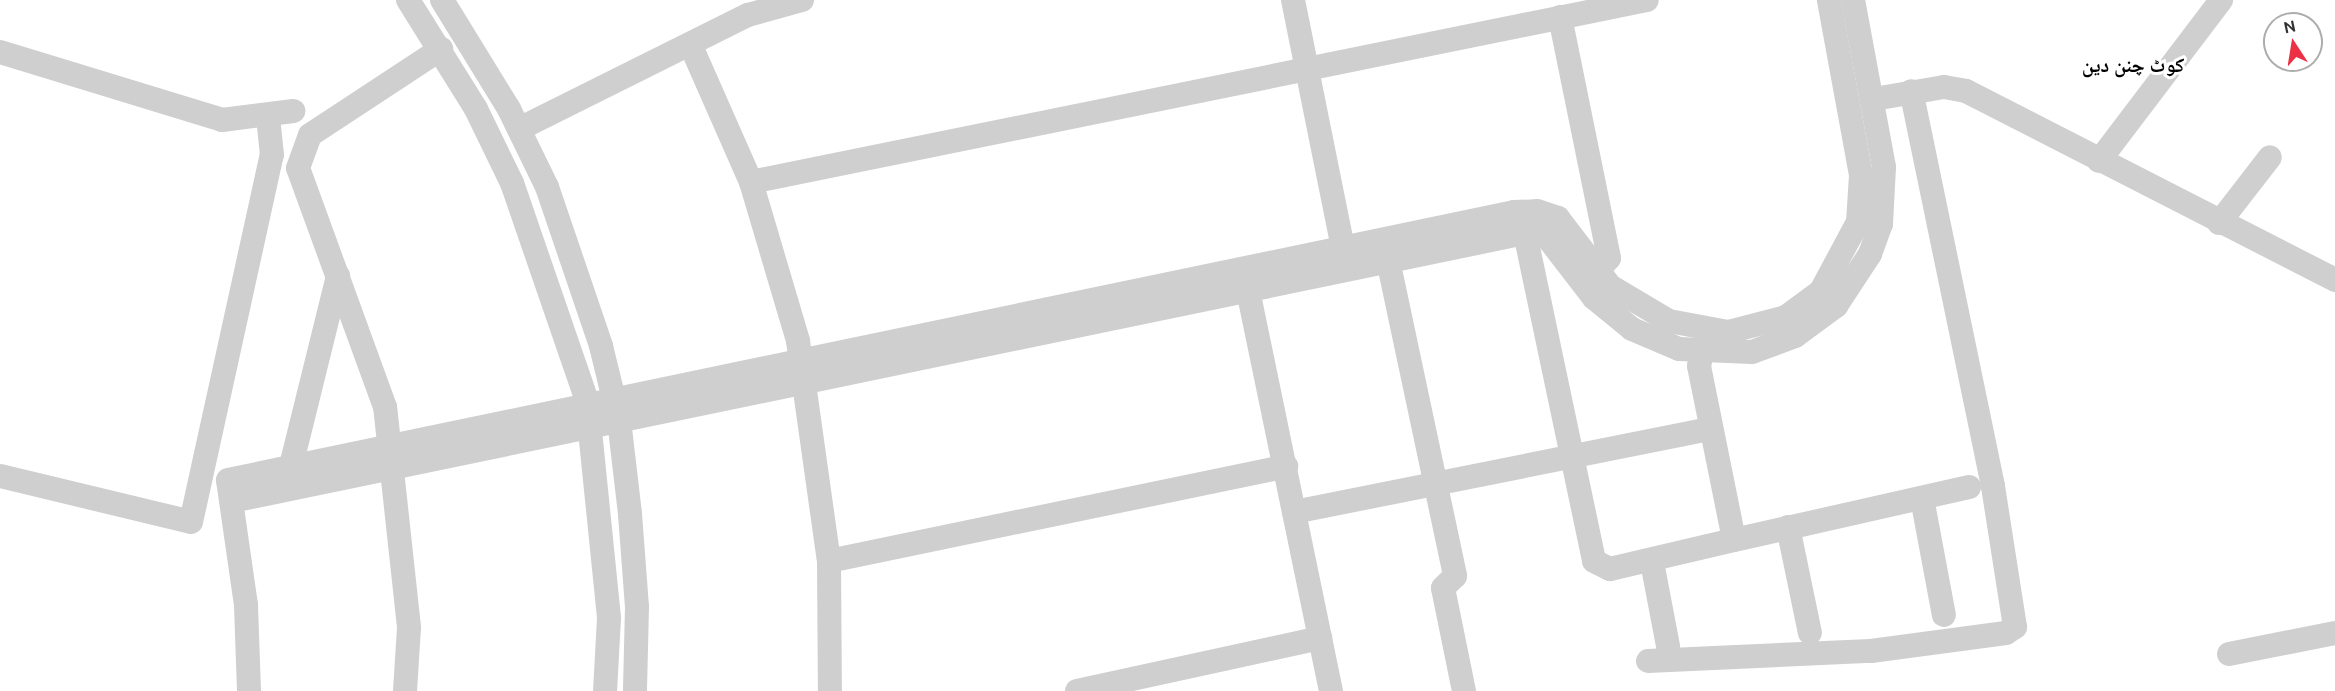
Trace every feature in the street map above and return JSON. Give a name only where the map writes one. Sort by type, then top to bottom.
[{"type":"street","points":[[408,0],[441,49],[512,183],[587,401],[609,618],[605,691]]},
{"type":"street","points":[[442,0],[519,129],[547,187],[582,286],[614,396],[619,420],[637,607],[635,691]]},
{"type":"street","points":[[519,129],[691,46],[768,4],[802,0]]},
{"type":"street","points":[[1293,0],[1345,257]]},
{"type":"street","points":[[751,182],[1307,67],[1647,0]]},
{"type":"street","points":[[230,491],[291,466],[587,401],[803,369],[1345,257],[1537,211],[1567,227],[1597,272],[1649,313],[1708,331],[1769,324],[1821,291],[1849,248],[1861,197],[1829,0]]},
{"type":"street","points":[[1345,257],[1388,260],[1525,233],[1547,237],[1594,298],[1632,329],[1702,353],[1752,352],[1795,336],[1836,306],[1853,284],[1881,224],[1884,193],[1874,99],[1853,0]]},
{"type":"street","points":[[2099,161],[2221,0]]},
{"type":"street","points":[[1560,17],[1609,258],[1597,272]]},
{"type":"street","points":[[691,46],[751,182],[803,369],[829,561],[830,691]]},
{"type":"street","points":[[405,691],[409,627],[391,444],[364,338],[302,187],[300,150],[310,135],[441,49]]},
{"type":"street","points":[[0,52],[222,120],[268,116],[293,111]]},
{"type":"street","points":[[1874,99],[1911,91],[1966,91],[2219,223],[2335,280]]},
{"type":"street","points":[[1648,661],[1871,651],[2006,633],[2015,627],[1993,486],[1911,91]]},
{"type":"street","points":[[0,476],[191,522],[272,155],[268,116]]},
{"type":"street","points":[[2219,223],[2270,157]]},
{"type":"street","points":[[1525,233],[1594,561],[1610,568],[1652,562],[1788,527],[1969,487]]},
{"type":"street","points":[[1388,260],[1455,576],[1443,588],[1464,691]]},
{"type":"street","points":[[291,466],[339,276]]},
{"type":"street","points":[[1246,277],[1332,691]]},
{"type":"street","points":[[1702,353],[1700,366],[1734,540]]},
{"type":"street","points":[[230,491],[393,468],[591,426],[803,369]]},
{"type":"street","points":[[1294,512],[1711,429]]},
{"type":"street","points":[[829,561],[1286,466]]},
{"type":"street","points":[[230,491],[246,605],[249,691]]},
{"type":"street","points":[[1922,498],[1944,615]]},
{"type":"street","points":[[1788,527],[1810,633]]},
{"type":"street","points":[[1652,562],[1668,646]]},
{"type":"street","points":[[2229,654],[2335,633]]},
{"type":"street","points":[[1077,691],[1181,680],[1320,638]]},
{"type":"district","name":"کوٹ چنن دین","points":[[2133,64]]}]
